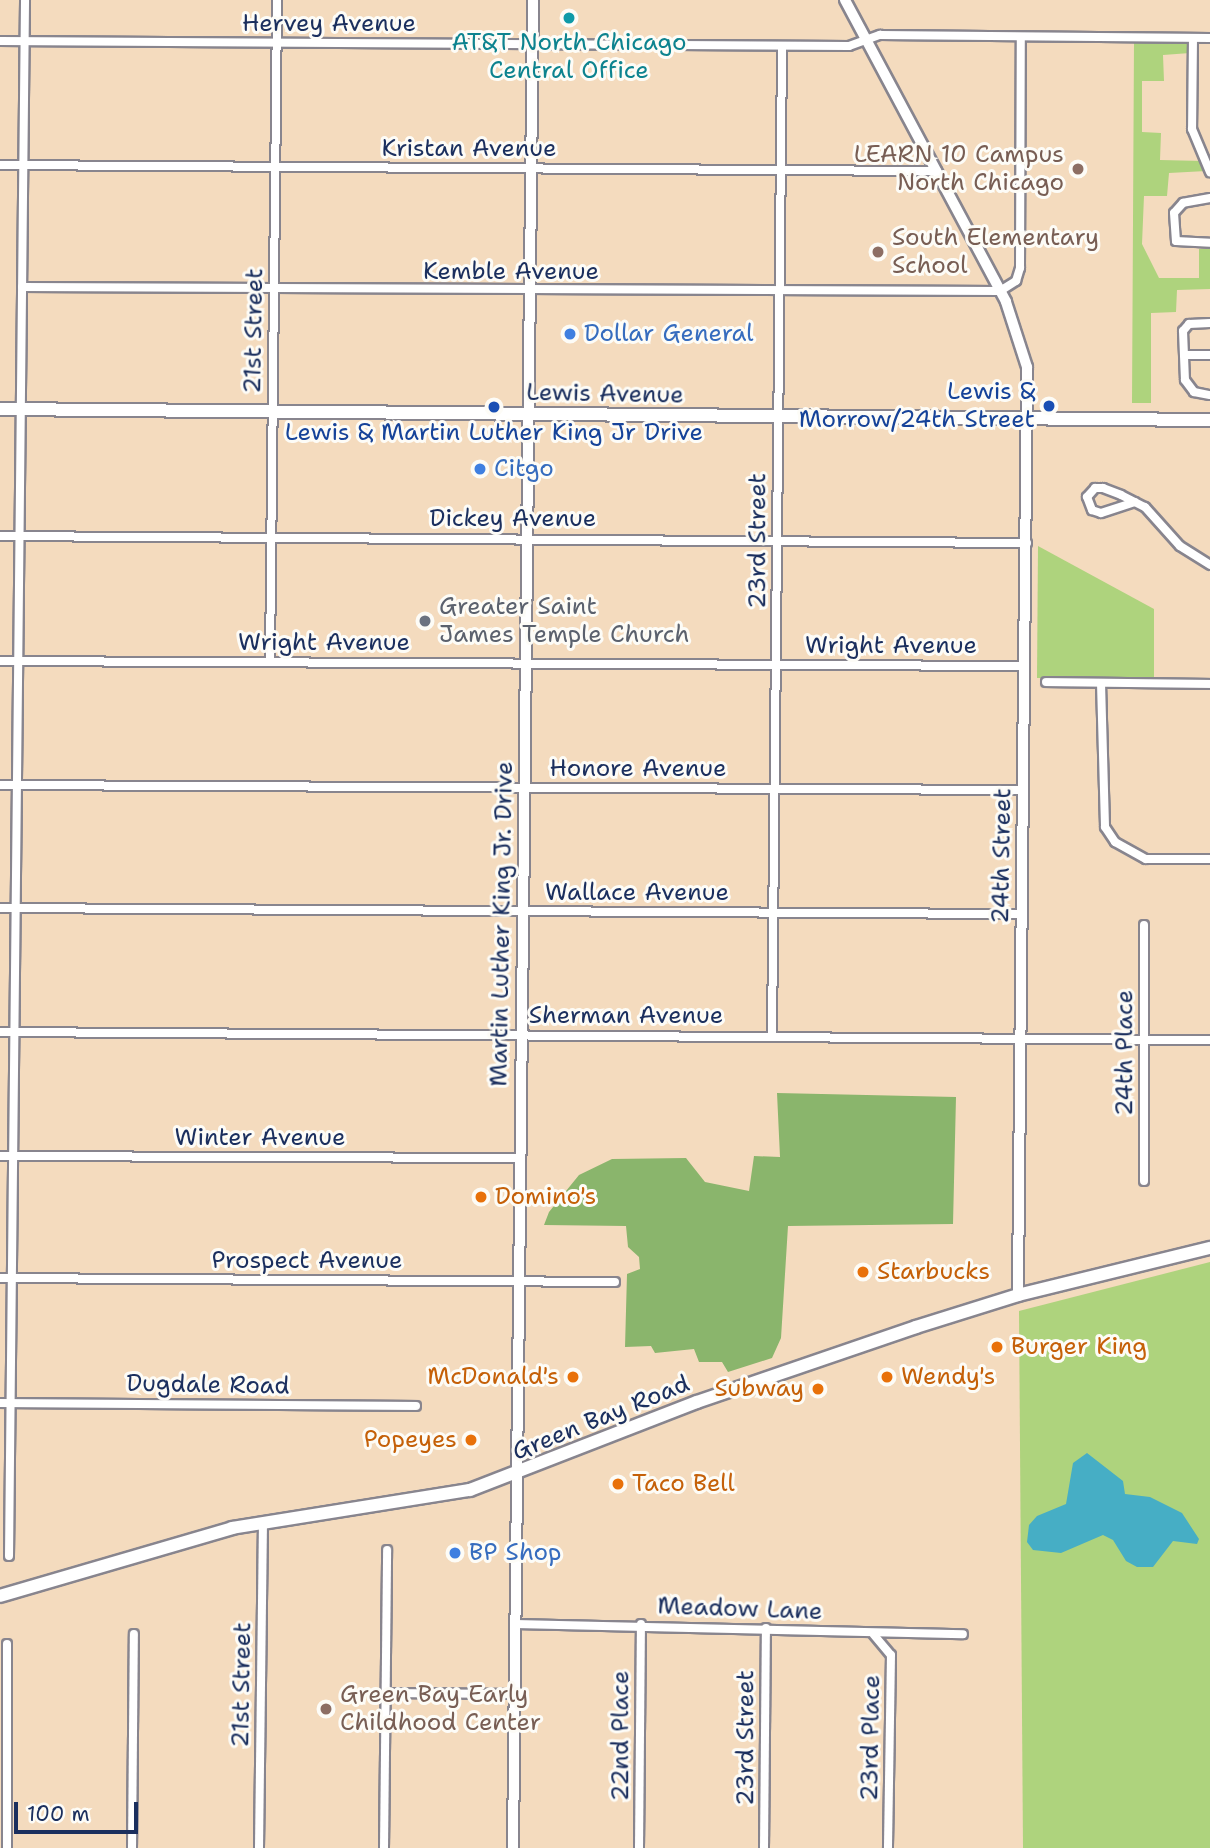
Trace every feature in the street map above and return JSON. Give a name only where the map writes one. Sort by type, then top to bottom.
[{"type":"main road","name":"Lewis Avenue","points":[[0,410],[1210,420]]},
{"type":"main road","name":"Green Bay Road","points":[[0,1596],[174,1542],[263,1522],[422,1501],[517,1474],[697,1402],[1018,1295],[1210,1248]]},
{"type":"street","points":[[9,1556],[25,0]]},
{"type":"street","name":"21st Street","points":[[270,662],[277,0]]},
{"type":"street","name":"Martin Luther King Jr. Drive","points":[[513,1848],[533,0]]},
{"type":"street","name":"24th Street","points":[[845,0],[1000,291],[1022,343],[1028,418],[1018,1295]]},
{"type":"street","name":"Hervey Avenue","points":[[0,41],[849,46],[880,36],[1210,38]]},
{"type":"street","points":[[1000,291],[1016,281],[1020,268],[1021,37]]},
{"type":"street","points":[[1193,38],[1192,129],[1210,172]]},
{"type":"street","name":"23rd Street","points":[[772,1037],[782,46]]},
{"type":"street","name":"Kristan Avenue","points":[[0,165],[937,171]]},
{"type":"street","points":[[1210,198],[1183,203],[1174,213],[1176,241],[1210,243]]},
{"type":"street","name":"Kemble Avenue","points":[[22,287],[780,293],[1000,291]]},
{"type":"street","points":[[1210,323],[1184,326],[1184,355],[1189,387],[1210,395]]},
{"type":"street","points":[[1184,355],[1210,355]]},
{"type":"street","points":[[1135,502],[1101,513],[1092,510],[1087,497],[1095,488],[1103,488],[1135,502],[1153,514],[1180,546],[1210,565]]},
{"type":"street","name":"Dickey Avenue","points":[[0,536],[1027,543]]},
{"type":"street","name":"Wright Avenue","points":[[0,661],[1025,666]]},
{"type":"street","points":[[1046,682],[1210,684]]},
{"type":"street","points":[[1101,683],[1101,805],[1105,827],[1115,842],[1146,859],[1210,859]]},
{"type":"street","name":"Honore Avenue","points":[[0,785],[1024,790]]},
{"type":"street","name":"Wallace Avenue","points":[[0,908],[1022,914]]},
{"type":"street","name":"24th Place","points":[[1144,925],[1144,1181]]},
{"type":"street","name":"Sherman Avenue","points":[[0,1032],[1210,1040]]},
{"type":"street","name":"Winter Avenue","points":[[0,1156],[520,1158]]},
{"type":"street","name":"Prospect Avenue","points":[[0,1278],[615,1282]]},
{"type":"street","name":"Dugdale Road","points":[[0,1403],[416,1406]]},
{"type":"street","name":"21st Street","points":[[259,1848],[263,1522]]},
{"type":"street","points":[[384,1848],[387,1550]]},
{"type":"street","name":"Meadow Lane","points":[[515,1624],[641,1624],[874,1635],[963,1634]]},
{"type":"street","name":"22nd Place","points":[[639,1848],[641,1624]]},
{"type":"street","name":"23rd Street","points":[[764,1848],[766,1628]]},
{"type":"street","points":[[132,1848],[134,1634]]},
{"type":"street","name":"23rd Place","points":[[874,1635],[891,1655],[888,1848]]},
{"type":"street","points":[[7,1848],[8,1644]]},
{"type":"street","points":[[386,1693],[514,1695]]},
{"type":"green space","points":[[1134,41],[1189,42],[1190,53],[1163,55],[1164,81],[1142,81],[1142,132],[1161,133],[1160,160],[1203,161],[1206,171],[1169,173],[1167,196],[1144,196],[1142,244],[1159,278],[1199,278],[1199,249],[1210,249],[1210,289],[1177,290],[1176,312],[1151,313],[1151,403],[1132,403]]},
{"type":"green space","points":[[1038,546],[1154,609],[1154,678],[1037,678]]},
{"type":"green space","points":[[777,1093],[956,1097],[953,1224],[788,1226],[781,1338],[772,1358],[728,1372],[722,1362],[699,1362],[694,1349],[655,1353],[651,1346],[625,1347],[627,1274],[640,1269],[639,1257],[628,1247],[626,1226],[544,1225],[549,1212],[579,1175],[612,1159],[686,1158],[705,1182],[749,1191],[754,1156],[780,1157]]},
{"type":"green space","points":[[1210,1262],[1210,1848],[1023,1848],[1019,1311]]},
{"type":"water","points":[[1087,1453],[1123,1481],[1125,1494],[1150,1497],[1182,1513],[1199,1539],[1197,1544],[1173,1541],[1153,1567],[1137,1567],[1126,1561],[1113,1540],[1103,1535],[1061,1553],[1033,1550],[1027,1542],[1029,1525],[1037,1516],[1066,1504],[1073,1463]]},
{"type":"place","name":"AT&T North Chicago Central Office","points":[[569,18]]},
{"type":"place","name":"LEARN 10 Campus North Chicago","points":[[1078,169]]},
{"type":"place","name":"South Elementary School","points":[[878,252]]},
{"type":"place","name":"Dollar General","points":[[570,334]]},
{"type":"place","name":"Lewis & Morrow/24th Street","points":[[1049,406]]},
{"type":"place","name":"Lewis & Martin Luther King Jr Drive","points":[[494,407]]},
{"type":"place","name":"Citgo","points":[[480,469]]},
{"type":"place","name":"Greater Saint James Temple Church","points":[[425,621]]},
{"type":"place","name":"Domino's","points":[[481,1197]]},
{"type":"place","name":"Starbucks","points":[[863,1272]]},
{"type":"place","name":"Burger King","points":[[997,1347]]},
{"type":"place","name":"McDonald's","points":[[573,1377]]},
{"type":"place","name":"Wendy's","points":[[887,1377]]},
{"type":"place","name":"Subway","points":[[818,1389]]},
{"type":"place","name":"Popeyes","points":[[471,1440]]},
{"type":"place","name":"Taco Bell","points":[[618,1484]]},
{"type":"place","name":"BP Shop","points":[[455,1553]]},
{"type":"place","name":"Green Bay Early Childhood Center","points":[[326,1709]]}]
